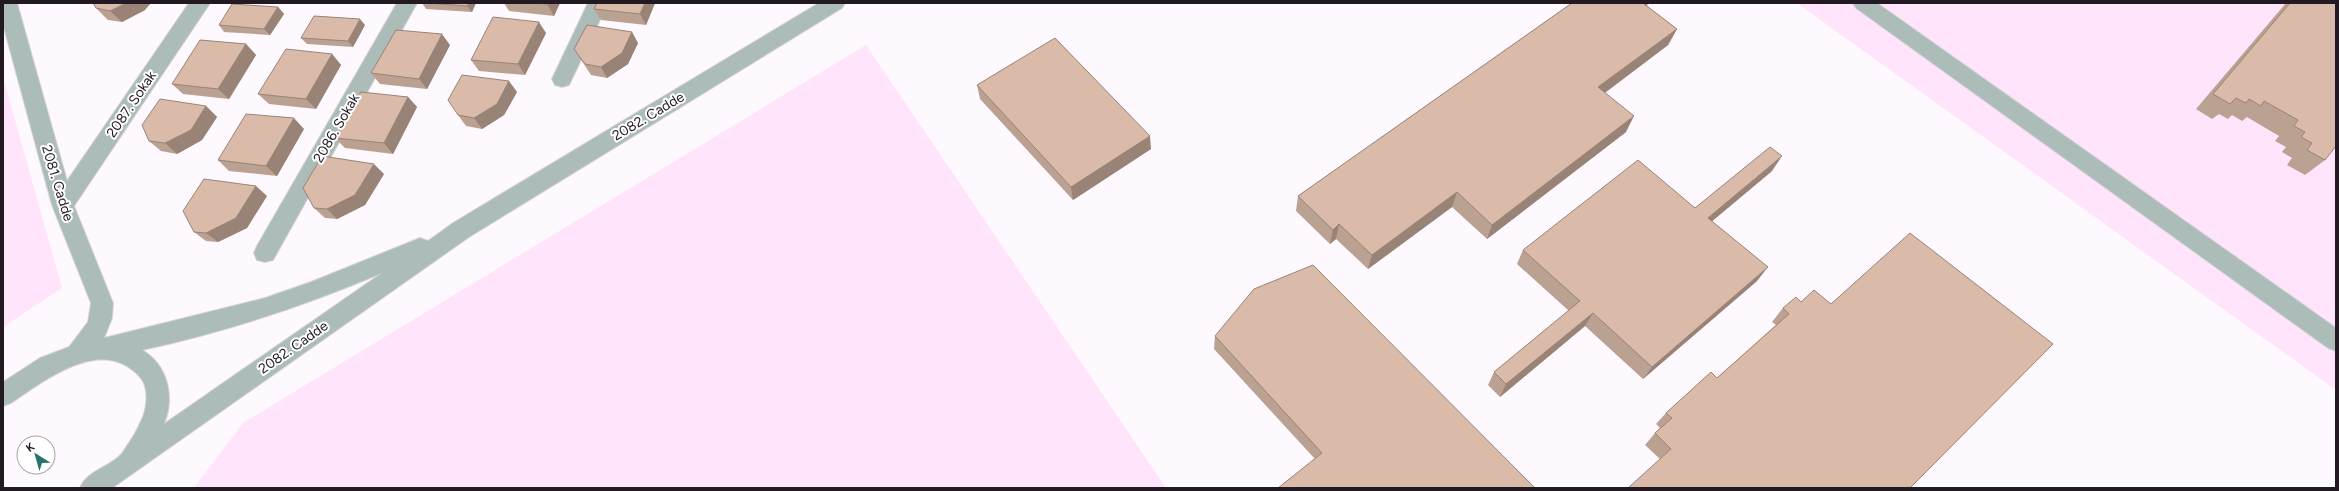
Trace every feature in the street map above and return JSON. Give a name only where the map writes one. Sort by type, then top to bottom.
[{"type":"street","name":"2081. Cadde","points":[[7,3],[62,205],[102,303],[103,317],[94,334],[77,354]]},
{"type":"street","name":"2087. Sokak","points":[[62,205],[200,3]]},
{"type":"street","name":"2086. Sokak","points":[[265,253],[407,3]]},
{"type":"street","points":[[562,79],[598,3]]},
{"type":"street","name":"2082. Cadde","points":[[92,488],[461,230],[835,3]]},
{"type":"street","points":[[1862,3],[2336,341]]},
{"type":"street","name":"2082. Cadde","points":[[3,400],[11,389],[48,365],[77,354],[162,335],[265,308],[317,290],[461,230]]},
{"type":"street","name":"2082. Cadde","points":[[77,354],[108,350],[133,356],[150,370],[159,390],[156,415],[145,440],[125,464]]},
{"type":"shaded area","points":[[1797,3],[2336,3],[2336,390]]},
{"type":"shaded area","points":[[866,45],[1166,488],[194,488],[243,423]]},
{"type":"shaded area","points":[[3,77],[62,288],[3,327]]},
{"type":"building","points":[[93,3],[126,3],[110,11],[96,8]]},
{"type":"building","points":[[427,3],[469,3],[467,6]]},
{"type":"building","points":[[597,3],[645,3],[640,14],[594,9]]},
{"type":"building","points":[[1572,3],[1645,3],[1644,4],[1677,29],[1598,87],[1634,116],[1492,225],[1457,192],[1372,255],[1339,224],[1333,230],[1298,196]]},
{"type":"building","points":[[2290,3],[2336,3],[2336,146],[2325,160],[2307,150],[2312,143],[2301,137],[2305,132],[2294,126],[2298,120],[2264,101],[2261,106],[2249,99],[2246,103],[2236,98],[2230,104],[2213,94]]},
{"type":"building","points":[[232,4],[278,7],[264,29],[219,25]]},
{"type":"building","points":[[314,16],[360,19],[348,41],[301,38]]},
{"type":"building","points":[[493,17],[539,22],[518,64],[471,60]]},
{"type":"building","points":[[587,25],[632,32],[622,53],[601,67],[585,64],[574,49]]},
{"type":"building","points":[[396,30],[442,34],[419,79],[371,73]]},
{"type":"building","points":[[1055,38],[1150,136],[1071,187],[977,85]]},
{"type":"building","points":[[200,40],[246,44],[218,89],[172,84]]},
{"type":"building","points":[[286,49],[332,54],[306,99],[258,94]]},
{"type":"building","points":[[462,75],[509,81],[497,104],[474,118],[458,115],[448,100]]},
{"type":"building","points":[[361,92],[408,97],[384,143],[335,138]]},
{"type":"building","points":[[160,99],[206,106],[191,130],[165,143],[149,141],[142,125]]},
{"type":"building","points":[[246,114],[294,118],[266,166],[218,160]]},
{"type":"building","points":[[1770,147],[1782,156],[1708,218],[1768,267],[1652,367],[1593,313],[1506,384],[1494,372],[1580,301],[1523,250],[1638,160],[1695,208]]},
{"type":"building","points":[[322,156],[374,164],[355,195],[327,209],[314,208],[303,188]]},
{"type":"building","points":[[204,179],[256,186],[236,218],[206,233],[194,232],[183,211]]},
{"type":"building","points":[[1910,233],[2053,344],[1910,488],[1628,488],[1671,449],[1655,433],[1672,418],[1666,413],[1711,372],[1717,378],[1789,314],[1783,308],[1796,297],[1801,302],[1814,290],[1831,304]]},
{"type":"building","points":[[1313,265],[1535,488],[1278,488],[1322,453],[1215,336],[1254,289]]}]
